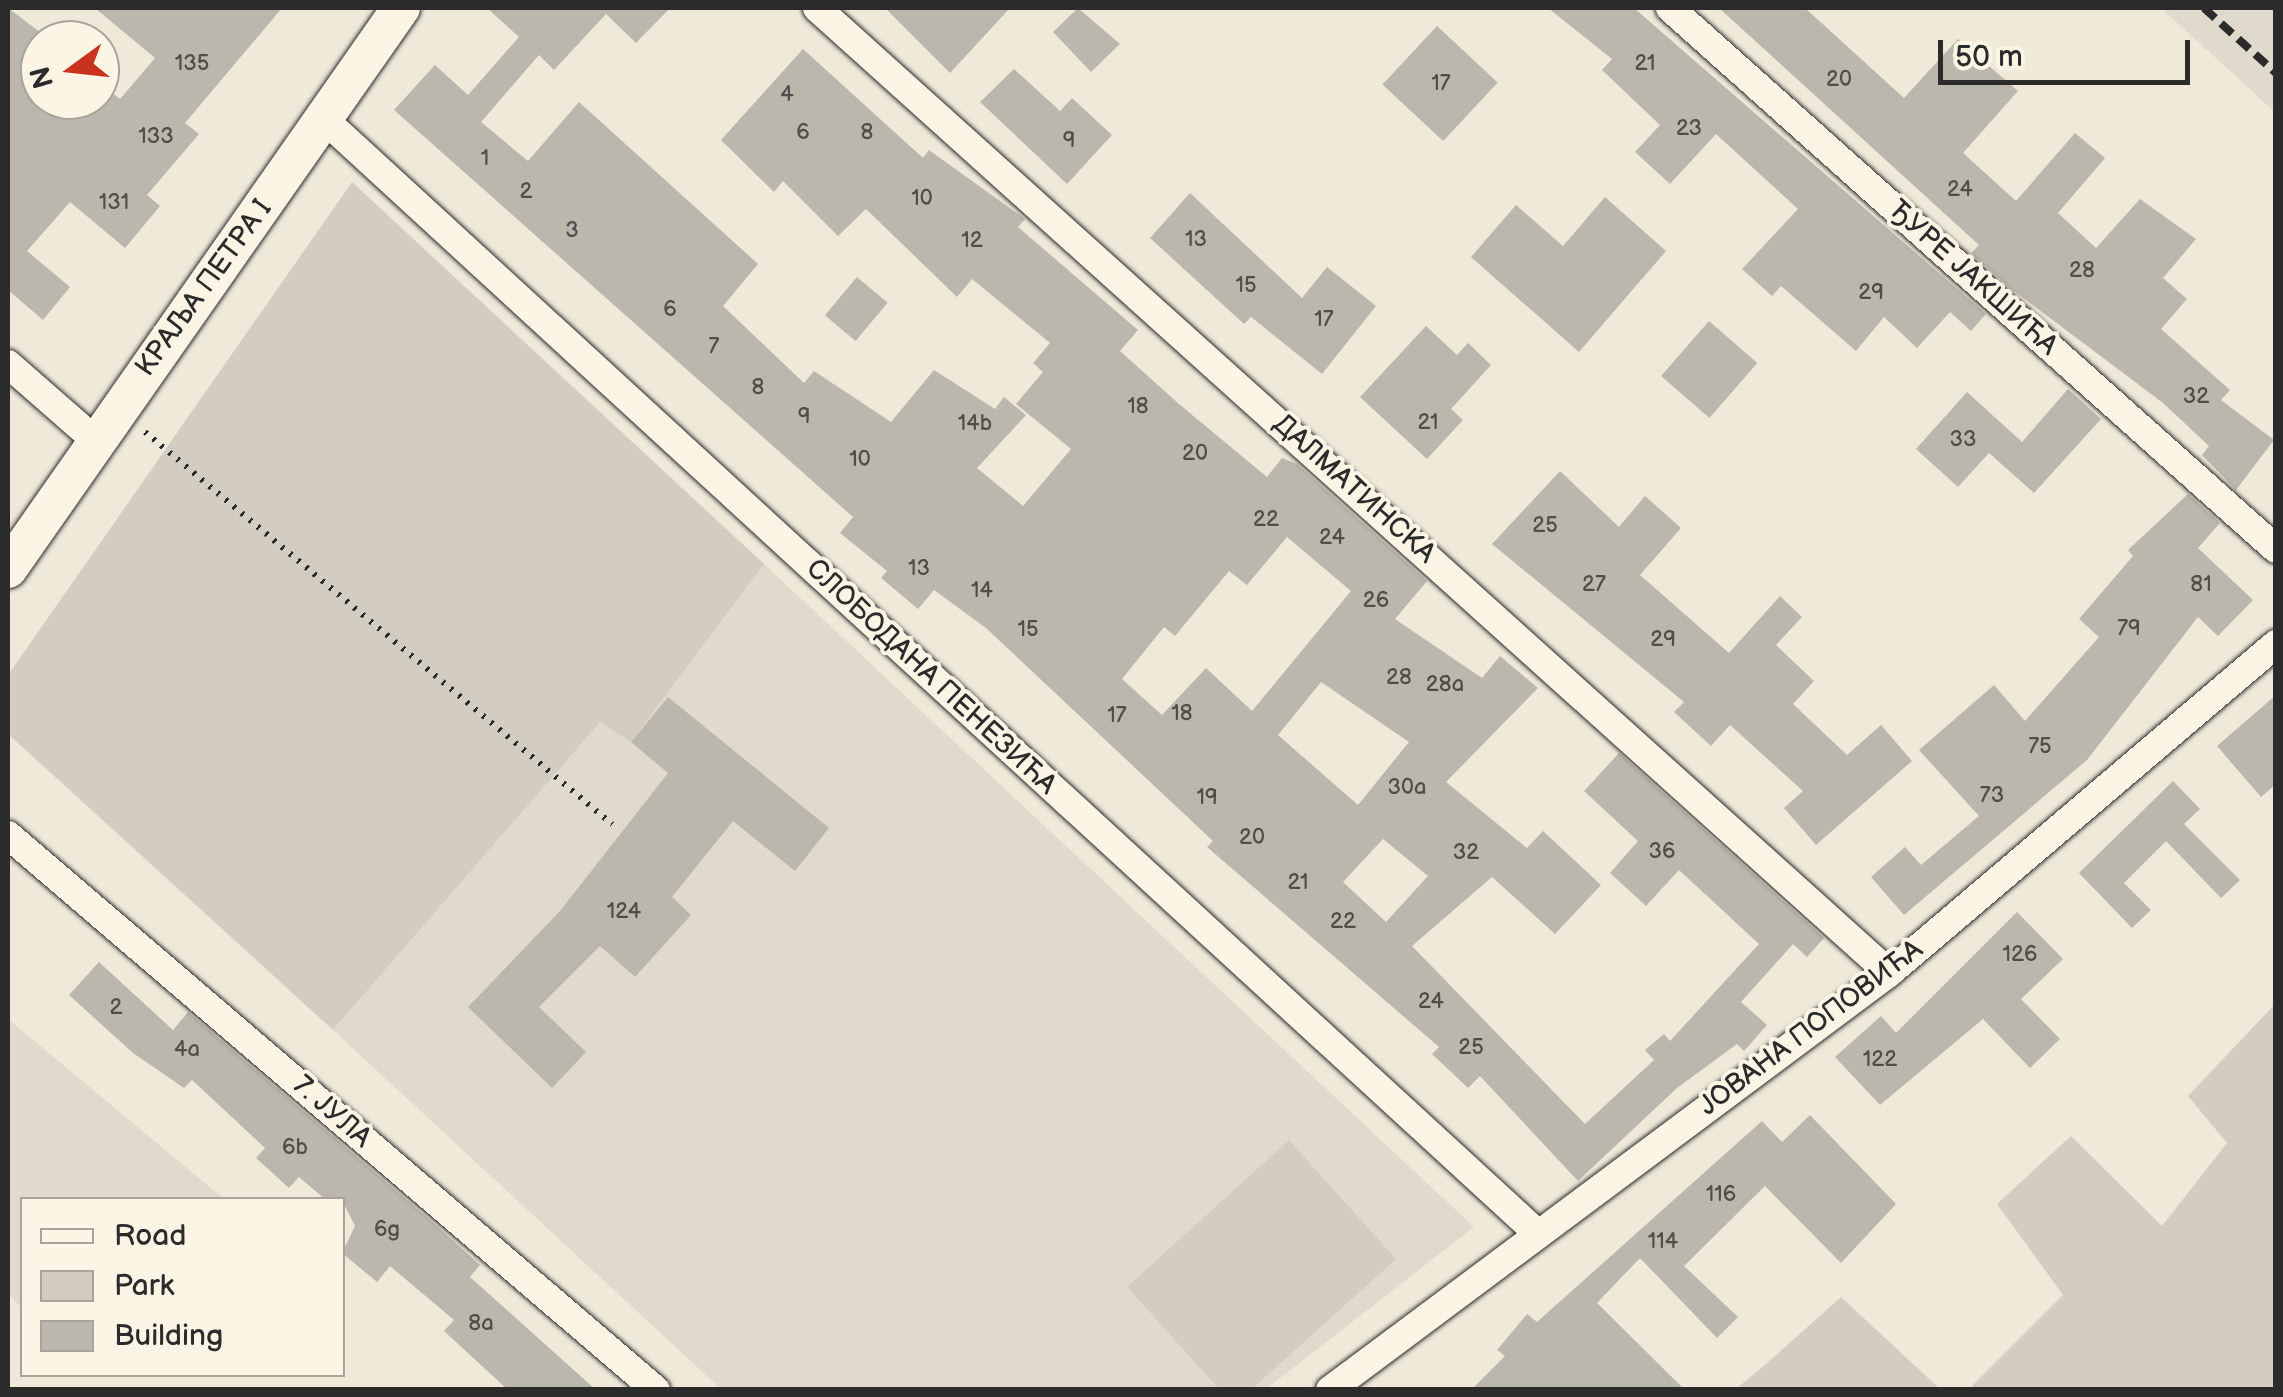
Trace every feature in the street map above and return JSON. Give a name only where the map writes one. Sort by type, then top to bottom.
[{"type":"main road","name":"КРАЉА ПЕТРА I","points":[[8,569],[402,8]]},
{"type":"street","name":"ДАЛМАТИНСКА","points":[[817,8],[1889,972]]},
{"type":"street","name":"ЂУРЕ ЈАКШИЋА","points":[[1670,8],[2276,548]]},
{"type":"street","name":"СЛОБОДАНА ПЕНЕЗИЋА","points":[[325,120],[1537,1234]]},
{"type":"street","points":[[8,364],[96,441]]},
{"type":"street","name":"ЈОВАНА ПОПОВИЋА","points":[[1330,1390],[1889,972],[2276,644]]},
{"type":"street","name":"7. ЈУЛА","points":[[8,835],[656,1390]]},
{"type":"path","points":[[118,409],[612,824]]},
{"type":"shaded area","points":[[2161,8],[2275,8],[2275,112]]},
{"type":"shaded area","points":[[764,564],[1474,1227],[1266,1389],[721,1389],[333,1030],[600,721],[631,742]]},
{"type":"shaded area","points":[[8,1019],[222,1197],[20,1197],[20,1306],[8,1294]]},
{"type":"green space","points":[[352,182],[764,564],[631,742],[600,722],[333,1030],[8,734],[8,675]]},
{"type":"green space","points":[[2275,1004],[2275,1389],[1969,1389],[2063,1295],[1997,1204],[2071,1136],[2162,1226],[2227,1143],[2188,1096]]},
{"type":"green space","points":[[1289,1140],[1396,1259],[1252,1389],[1219,1389],[1127,1287]]},
{"type":"green space","points":[[1841,1297],[1940,1389],[1736,1389],[1766,1364]]},
{"type":"building","points":[[8,8],[24,20],[20,20],[20,120],[120,120],[120,99],[155,58],[120,29],[120,20],[109,20],[95,8],[282,8],[185,123],[199,134],[147,195],[160,206],[125,248],[70,202],[27,251],[70,287],[43,320],[8,290]]},
{"type":"building","points":[[487,8],[670,8],[636,43],[606,14],[554,70],[539,55],[481,122],[528,161],[579,102],[758,264],[723,306],[804,383],[814,371],[891,422],[934,370],[995,409],[1004,397],[1026,415],[977,468],[1023,506],[1071,449],[1016,404],[1043,372],[1033,363],[1050,343],[972,279],[957,297],[866,209],[838,236],[783,181],[774,192],[721,140],[803,49],[923,158],[929,150],[1025,219],[1018,227],[1138,330],[1120,351],[1179,404],[1267,477],[1282,458],[1297,464],[1427,581],[1395,619],[1482,678],[1500,656],[1538,688],[1446,782],[1527,848],[1543,831],[1601,885],[1555,934],[1492,877],[1412,946],[1585,1124],[1654,1060],[1645,1050],[1664,1034],[1670,1041],[1759,944],[1679,870],[1646,906],[1610,873],[1638,841],[1584,791],[1619,753],[1824,938],[1807,957],[1793,944],[1741,1002],[1767,1025],[1744,1051],[1737,1044],[1677,1088],[1578,1181],[1480,1076],[1468,1088],[1432,1054],[1439,1047],[1207,847],[1213,841],[986,628],[934,590],[918,609],[881,578],[887,571],[840,533],[853,517],[394,110],[435,65],[468,95],[519,37]],"holes":[[[1287,537],[1351,591],[1252,711],[1206,668],[1162,715],[1122,679],[1164,627],[1175,636],[1229,571],[1247,585]],[[1321,682],[1409,742],[1358,805],[1278,735]],[[1383,839],[1428,876],[1386,922],[1343,882]]]},
{"type":"building","points":[[885,8],[1010,8],[950,73]]},
{"type":"building","points":[[1078,8],[1120,44],[1091,72],[1053,32]]},
{"type":"building","points":[[1548,8],[1634,8],[1986,314],[1971,331],[1950,312],[1917,348],[1884,317],[1856,351],[1781,286],[1772,296],[1742,269],[1798,209],[1716,134],[1670,184],[1635,152],[1660,125],[1602,70],[1612,59]]},
{"type":"building","points":[[1719,8],[1805,8],[1904,98],[1958,39],[2018,91],[1963,153],[2016,201],[2075,133],[2105,158],[2058,213],[2096,248],[2140,199],[2196,239],[2163,278],[2187,299],[2161,329],[2230,390],[2221,400],[2274,440],[2236,490],[2202,455],[2209,446],[2163,403],[2010,288],[1971,253],[1979,245]]},
{"type":"building","points":[[1437,26],[1498,83],[1443,141],[1382,85]]},
{"type":"building","points":[[1014,69],[1060,111],[1072,98],[1112,135],[1067,184],[980,102]]},
{"type":"building","points":[[1190,193],[1302,298],[1327,267],[1376,306],[1322,374],[1251,317],[1244,324],[1150,238]]},
{"type":"building","points":[[1605,197],[1666,251],[1579,352],[1471,257],[1516,205],[1563,246]]},
{"type":"building","points":[[857,277],[888,303],[856,341],[825,315]]},
{"type":"building","points":[[1709,321],[1757,363],[1709,418],[1661,376]]},
{"type":"building","points":[[1426,326],[1457,355],[1468,343],[1491,365],[1451,409],[1463,420],[1427,459],[1360,397]]},
{"type":"building","points":[[2068,389],[2101,419],[2034,493],[1989,453],[1958,487],[1916,449],[1967,392],[2022,442]]},
{"type":"building","points":[[1560,471],[1619,527],[1645,496],[1681,528],[1640,575],[1729,653],[1780,596],[1802,617],[1776,645],[1814,681],[1793,704],[1847,755],[1881,725],[1912,761],[1816,845],[1784,808],[1803,791],[1730,725],[1711,746],[1674,712],[1684,702],[1492,544]]},
{"type":"building","points":[[2188,494],[2220,523],[2198,548],[2253,600],[2218,636],[2198,617],[2087,760],[1904,915],[1871,877],[1905,847],[1921,865],[1979,816],[1919,750],[1994,685],[2025,721],[2099,637],[2079,619],[2133,556],[2128,550]]},
{"type":"building","points":[[2276,695],[2276,784],[2261,797],[2217,746]]},
{"type":"building","points":[[668,697],[829,828],[795,871],[733,821],[672,897],[691,915],[635,977],[600,946],[539,1007],[586,1052],[552,1088],[468,1007],[560,911],[668,773],[631,742]]},
{"type":"building","points":[[2173,781],[2200,809],[2184,824],[2240,880],[2221,898],[2166,841],[2124,883],[2151,910],[2132,928],[2079,873]]},
{"type":"building","points":[[2017,912],[2063,959],[2021,999],[2060,1039],[2030,1068],[1983,1019],[1880,1105],[1835,1057],[1881,1016],[1896,1033]]},
{"type":"building","points":[[99,962],[173,1030],[188,1012],[480,1265],[470,1277],[596,1390],[508,1390],[444,1331],[454,1320],[390,1266],[377,1282],[345,1255],[355,1226],[345,1197],[322,1197],[299,1177],[289,1188],[256,1158],[265,1148],[192,1080],[184,1088],[133,1053],[69,995]]},
{"type":"building","points":[[1810,1115],[1896,1204],[1841,1263],[1765,1186],[1684,1266],[1738,1317],[1717,1338],[1640,1258],[1597,1303],[1685,1390],[1471,1390],[1505,1356],[1497,1350],[1527,1314],[1537,1322],[1762,1121],[1782,1142]]},
{"type":"railway","points":[[2204,8],[2276,73]]}]
